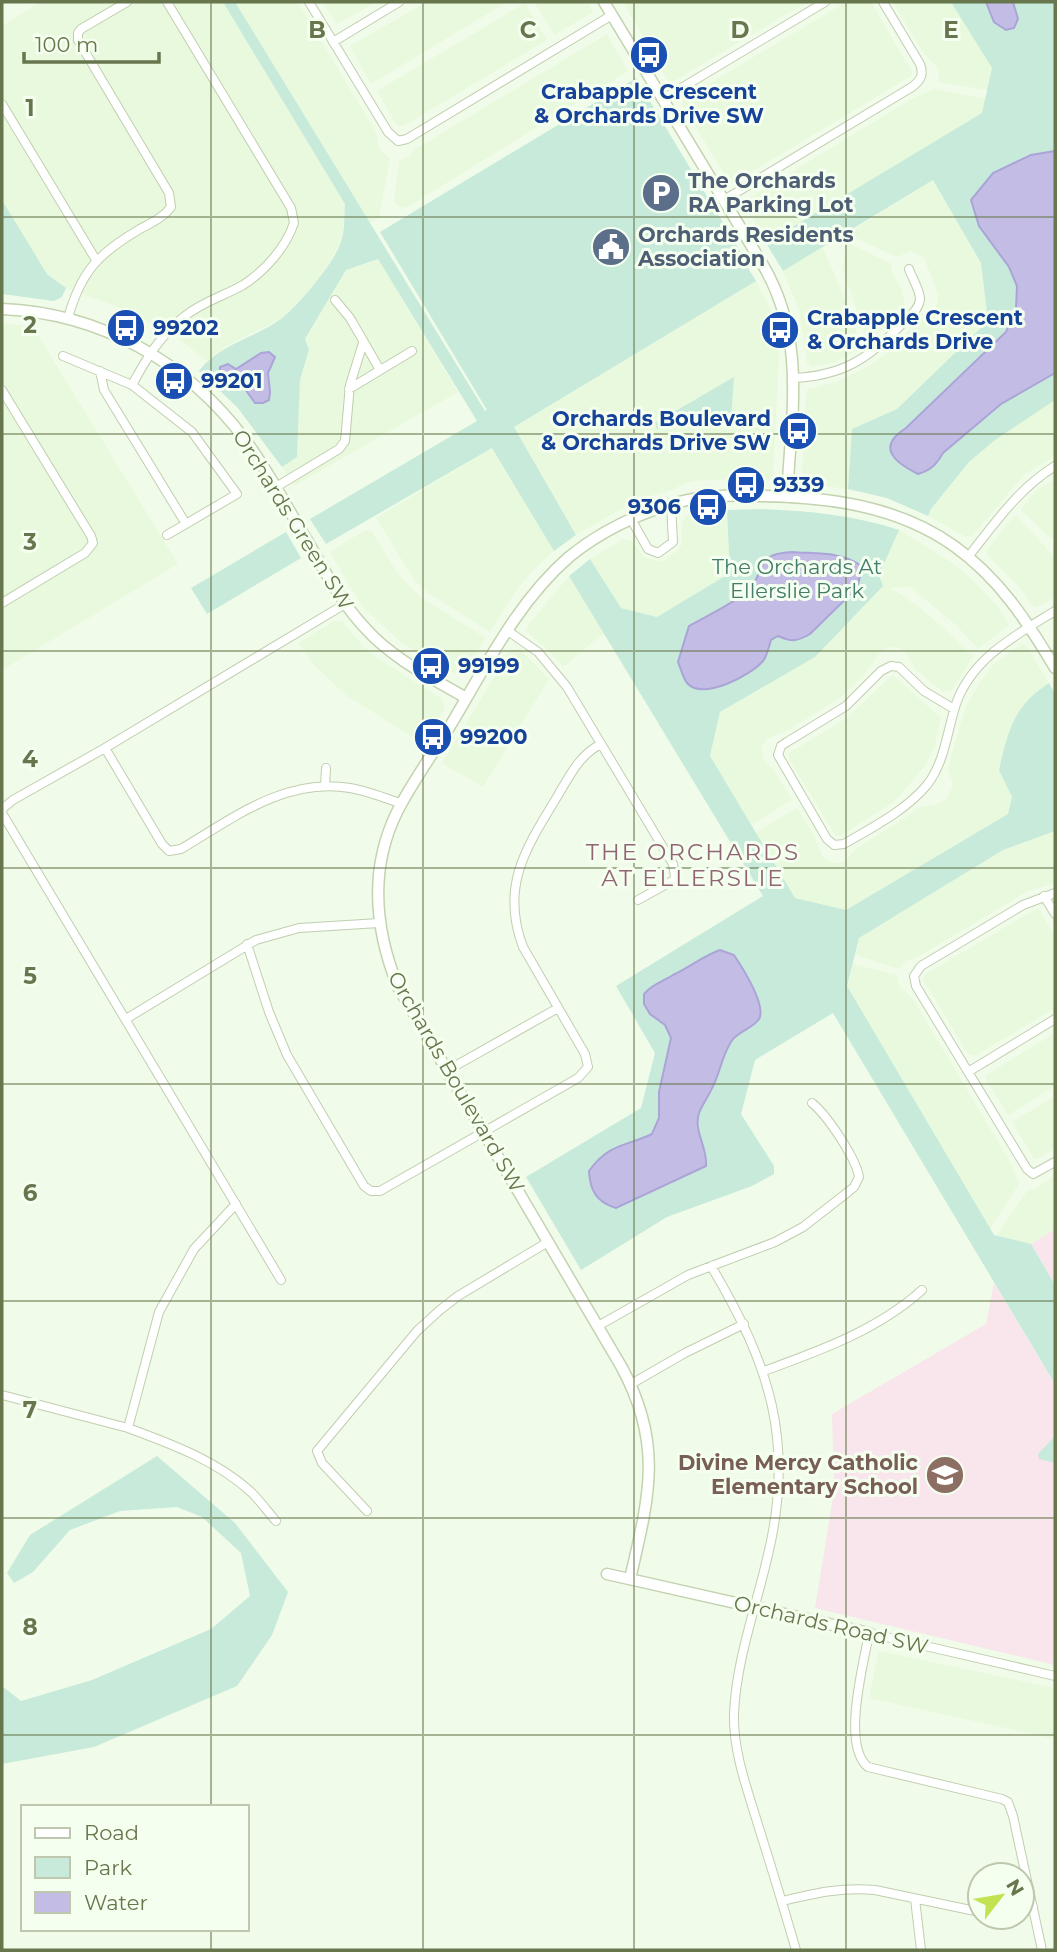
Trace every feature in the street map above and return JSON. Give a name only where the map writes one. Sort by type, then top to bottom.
[{"type":"street","points":[[68,318],[79,284],[96,260],[117,243],[169,211],[172,203],[169,193],[78,40],[81,29],[127,2]]},
{"type":"street","points":[[132,385],[167,332],[187,314],[243,285],[260,271],[283,244],[293,228],[295,218],[167,2]]},
{"type":"street","points":[[309,2],[388,132],[394,139],[402,141],[612,15]]},
{"type":"street","points":[[333,41],[399,2]]},
{"type":"street","points":[[604,2],[778,293],[790,334],[793,378],[787,497]]},
{"type":"street","points":[[663,99],[825,2]]},
{"type":"street","points":[[724,200],[920,80],[920,64],[883,2]]},
{"type":"street","points":[[2,104],[96,260]]},
{"type":"street","points":[[793,378],[819,377],[837,372],[862,360],[885,341],[919,303],[919,293],[909,269]]},
{"type":"street","points":[[335,300],[350,318],[380,370]]},
{"type":"street","name":"Orchards Green SW","points":[[2,309],[68,318],[108,331],[151,353],[213,401],[245,439],[345,604],[380,644],[466,698]]},
{"type":"street","points":[[276,487],[339,449],[345,441],[349,389],[363,343]]},
{"type":"street","points":[[349,389],[412,351]]},
{"type":"street","points":[[63,356],[132,385],[192,432],[237,494],[167,535]]},
{"type":"street","points":[[100,372],[104,390],[186,524]]},
{"type":"street","points":[[2,390],[93,543],[85,553],[2,603]]},
{"type":"street","points":[[968,557],[1017,496],[1032,481],[1055,467]]},
{"type":"street","name":"Orchards Boulevard SW","points":[[630,1579],[644,1521],[650,1472],[647,1432],[638,1400],[598,1326],[398,987],[385,952],[379,923],[377,887],[380,866],[397,813],[524,606],[559,566],[597,536],[631,519],[671,505],[710,496],[787,497],[846,502],[884,512],[932,532],[968,557],[999,585],[1030,626],[1055,667]]},
{"type":"street","points":[[631,519],[648,549],[658,552],[673,542],[671,505]]},
{"type":"street","points":[[281,1280],[2,811],[13,800],[345,604]]},
{"type":"street","points":[[954,709],[924,691],[899,667],[891,666],[881,671],[846,706],[781,746],[778,755],[827,839],[834,845],[844,844],[895,814],[932,784],[954,709],[977,667],[999,647],[1055,611]]},
{"type":"street","points":[[508,631],[538,652],[567,687],[675,870],[676,876],[671,883],[638,900]]},
{"type":"street","points":[[247,944],[272,1020],[288,1055],[349,1162],[368,1189],[380,1191],[578,1078],[588,1067],[585,1054],[530,961],[517,931],[514,918],[514,887],[523,855],[573,769],[588,752],[601,744]]},
{"type":"street","points":[[105,748],[162,844],[169,851],[181,849],[265,799],[294,790],[325,786],[360,790],[402,804]]},
{"type":"street","points":[[325,786],[326,768]]},
{"type":"street","points":[[1055,893],[1023,905],[915,972],[916,986],[1027,1170],[1033,1174],[1055,1162]]},
{"type":"street","points":[[1044,896],[1055,914]]},
{"type":"street","points":[[126,1019],[247,944],[299,928],[379,923]]},
{"type":"street","points":[[448,1070],[558,1009]]},
{"type":"street","points":[[968,1072],[1055,1019]]},
{"type":"street","points":[[598,1326],[664,1287],[710,1266],[775,1242],[803,1227],[830,1208],[857,1182],[858,1172],[855,1165],[826,1117],[812,1103]]},
{"type":"street","points":[[128,1428],[159,1312],[194,1249],[236,1204]]},
{"type":"street","points":[[368,1511],[322,1463],[317,1451],[417,1331],[446,1305],[548,1242]]},
{"type":"street","points":[[710,1266],[744,1324],[764,1371],[776,1424],[779,1474],[774,1530],[754,1606],[736,1696],[736,1739],[743,1775],[796,1950]]},
{"type":"street","points":[[764,1371],[857,1333],[908,1303],[922,1290]]},
{"type":"street","points":[[631,1384],[744,1324]]},
{"type":"street","points":[[2,1395],[128,1428],[179,1447],[212,1464],[250,1492],[276,1521]]},
{"type":"street","name":"Orchards Road SW","points":[[607,1574],[1055,1676]]},
{"type":"street","points":[[869,1633],[857,1691],[856,1712],[859,1749],[865,1765],[872,1769],[1008,1802],[1023,1861]]},
{"type":"street","points":[[782,1901],[848,1888],[875,1890],[966,1909]]},
{"type":"street","points":[[915,1899],[921,1950]]},
{"type":"street","points":[[1036,1921],[1042,1950]]},
{"type":"shaded area","points":[[40,2],[223,2],[345,204],[342,241],[316,284],[282,318],[225,347],[207,361],[178,338],[123,309],[66,288],[47,274],[2,200],[2,26]]},
{"type":"shaded area","points":[[235,2],[298,2],[376,132],[379,148],[390,159],[379,218],[369,223]]},
{"type":"shaded area","points":[[322,2],[376,2],[337,24]]},
{"type":"shaded area","points":[[427,2],[507,2],[371,84],[350,46]]},
{"type":"shaded area","points":[[534,2],[588,2],[593,12],[554,35]]},
{"type":"shaded area","points":[[623,2],[807,2],[671,83]]},
{"type":"shaded area","points":[[846,2],[871,2],[912,72],[911,76],[733,183],[729,182],[682,104],[683,99]]},
{"type":"shaded area","points":[[893,2],[951,2],[992,68],[987,90],[938,82],[939,72],[936,66],[924,54]]},
{"type":"shaded area","points":[[525,3],[547,40],[405,125],[396,124],[377,91]]},
{"type":"shaded area","points":[[607,34],[628,71],[406,208],[398,206],[394,200],[399,161]]},
{"type":"shaded area","points":[[934,89],[986,99],[982,114],[766,243],[745,204],[747,199],[913,98]]},
{"type":"shaded area","points":[[933,180],[981,263],[988,321],[897,409],[852,429],[848,489],[807,484],[802,474],[808,389],[837,382],[871,365],[938,303],[938,294],[924,258],[911,251],[897,257],[847,234]]},
{"type":"shaded area","points":[[846,242],[892,264],[891,271],[901,288],[905,305],[868,343],[843,270]]},
{"type":"shaded area","points":[[822,247],[862,347],[836,362],[812,367],[807,363],[799,310],[783,271]]},
{"type":"shaded area","points":[[378,259],[458,392],[294,486],[282,467],[297,457],[300,380],[309,350],[305,340],[346,270]]},
{"type":"shaded area","points":[[756,281],[769,306],[778,337],[773,477],[769,480],[757,478],[692,481],[639,499],[576,535],[514,427]]},
{"type":"shaded area","points":[[2,323],[33,327],[178,564],[2,670]]},
{"type":"shaded area","points":[[1055,400],[1055,456],[1024,475],[972,536],[966,537],[928,516],[969,462],[995,440]]},
{"type":"shaded area","points":[[492,448],[554,551],[533,570],[515,592],[490,632],[427,592],[415,581],[376,518]]},
{"type":"shaded area","points":[[1055,479],[1053,538],[1020,509],[1036,491]]},
{"type":"shaded area","points":[[727,510],[730,573],[657,617],[621,608],[590,559],[623,539],[632,541],[644,557],[660,562],[677,551],[682,544],[682,523],[686,516]]},
{"type":"shaded area","points":[[1015,515],[1055,557],[1055,597],[1038,607],[1034,607],[1018,586],[987,555],[987,550]]},
{"type":"shaded area","points":[[365,530],[372,532],[398,574],[419,596],[486,638],[466,671],[458,675],[402,643],[359,601],[330,552]]},
{"type":"shaded area","points":[[899,530],[951,562],[972,579],[998,607],[1009,625],[978,649],[956,625],[910,587],[891,588],[923,610],[974,656],[951,691],[943,692],[916,670],[905,652],[889,647],[882,650],[864,675],[839,699],[788,730],[766,739],[761,748],[764,760],[773,769],[792,800],[751,825],[710,756],[720,712],[815,657],[879,575]]},
{"type":"shaded area","points":[[569,576],[604,633],[563,667],[526,631]]},
{"type":"shaded area","points":[[334,621],[342,621],[363,646],[379,659],[442,699],[445,708],[424,744],[347,696],[314,665],[298,643]]},
{"type":"shaded area","points":[[1021,644],[1026,645],[1049,683],[1037,691],[999,770],[1012,797],[1008,814],[846,910],[795,898],[756,832],[797,808],[815,837],[822,856],[832,863],[838,863],[845,861],[857,848],[918,807],[938,804],[946,799],[953,786],[948,768],[965,708],[994,664]]},
{"type":"shaded area","points":[[511,649],[520,649],[549,679],[483,787],[442,763]]},
{"type":"shaded area","points":[[894,676],[941,718],[934,748],[925,766],[894,802],[840,836],[835,835],[789,759],[789,753],[848,717]]},
{"type":"shaded area","points":[[1055,831],[1055,883],[1028,891],[918,957],[906,961],[899,969],[855,955],[859,938],[1003,850]]},
{"type":"shaded area","points":[[1039,909],[1055,937],[1055,1008],[975,1056],[968,1054],[923,980],[924,975]]},
{"type":"shaded area","points":[[853,964],[897,975],[900,987],[913,999],[1012,1165],[1019,1184],[990,1229],[847,986]]},
{"type":"shaded area","points":[[1055,1033],[1055,1086],[1008,1115],[985,1078],[986,1075]]},
{"type":"shaded area","points":[[1055,1096],[1055,1149],[1034,1159],[1012,1122]]},
{"type":"shaded area","points":[[1055,1175],[1055,1229],[1031,1244],[996,1236],[1027,1191],[1037,1188]]},
{"type":"shaded area","points":[[1055,1229],[1055,1285],[1031,1244]]},
{"type":"shaded area","name":"Divine Mercy Catholic Elementary School","points":[[994,1283],[1055,1384],[1055,1665],[815,1608],[834,1491],[832,1414],[986,1324]]},
{"type":"shaded area","points":[[879,1651],[1055,1688],[1055,1739],[869,1698]]},
{"type":"green space","points":[[223,2],[235,2],[485,411],[487,410],[380,232],[636,78],[756,281],[514,427],[576,535],[554,551],[492,448],[326,544],[310,519],[477,421],[378,259],[346,270],[305,339],[309,350],[300,380],[297,457],[282,467],[237,407],[199,371],[217,354],[271,326],[297,304],[324,272],[337,251],[344,223],[345,204]]},
{"type":"green space","points":[[951,2],[1055,2],[1055,400],[995,440],[969,462],[928,516],[887,498],[848,489],[852,429],[897,409],[988,321],[981,263],[933,180],[783,271],[766,243],[982,113],[992,68]]},
{"type":"green space","points":[[2,200],[47,274],[66,288],[62,297],[54,301],[2,294]]},
{"type":"green space","points":[[734,377],[731,420],[657,429],[655,423]]},
{"type":"green space","name":"The Orchards At Ellerslie Park","points":[[760,509],[830,515],[899,530],[879,575],[883,586],[815,657],[720,712],[710,756],[795,898],[846,910],[1008,814],[1012,797],[999,770],[1009,732],[1027,701],[1037,692],[1049,683],[1055,694],[1055,831],[1003,850],[859,938],[847,986],[994,1235],[1031,1244],[1055,1285],[1055,1384],[833,1013],[755,1060],[741,1114],[774,1166],[774,1174],[752,1186],[667,1217],[581,1270],[526,1177],[641,1108],[655,1053],[616,986],[763,896],[569,576],[590,559],[621,608],[657,617],[730,573],[727,510]]},
{"type":"green space","points":[[286,532],[301,558],[207,614],[191,588]]},
{"type":"green space","points":[[1055,1436],[1055,1463],[1039,1459],[1038,1454]]},
{"type":"green space","points":[[157,1456],[235,1523],[288,1592],[272,1635],[237,1686],[94,1747],[2,1764],[2,1686],[21,1701],[92,1680],[211,1629],[250,1596],[241,1553],[202,1517],[177,1507],[120,1511],[70,1530],[33,1572],[14,1583],[7,1573],[30,1535]]},
{"type":"water","points":[[986,2],[1013,2],[1018,19],[1014,28],[1006,30],[994,22]]},
{"type":"water","points":[[1055,151],[1055,373],[1001,404],[943,453],[933,466],[918,474],[896,459],[890,448],[892,442],[1006,332],[1016,308],[1017,286],[1009,267],[979,226],[971,200],[993,173],[1031,155]]},
{"type":"water","points":[[269,352],[275,357],[268,373],[269,400],[255,403],[240,382],[219,378],[220,367],[228,364],[236,369],[261,353]]},
{"type":"water","points":[[779,553],[844,557],[860,565],[857,588],[810,634],[797,640],[778,636],[771,640],[763,661],[738,679],[715,688],[704,689],[694,688],[687,683],[678,662],[689,626],[740,596],[753,584],[765,560]]},
{"type":"water","points":[[720,950],[734,955],[738,961],[757,996],[761,1013],[756,1022],[736,1036],[730,1044],[699,1113],[698,1126],[706,1166],[616,1208],[603,1202],[595,1194],[589,1171],[610,1151],[652,1134],[659,1118],[659,1092],[671,1038],[665,1025],[650,1014],[644,1004],[644,994],[654,985]]},
{"type":"place","name":"Crabapple Crescent & Orchards Drive SW","points":[[649,55]]},
{"type":"place","name":"The Orchards RA Parking Lot","points":[[661,193]]},
{"type":"place","name":"Orchards Residents Association","points":[[611,247]]},
{"type":"place","name":"99202","points":[[126,328]]},
{"type":"place","name":"Crabapple Crescent & Orchards Drive","points":[[780,330]]},
{"type":"place","name":"99201","points":[[174,381]]},
{"type":"place","name":"Orchards Boulevard & Orchards Drive SW","points":[[798,431]]},
{"type":"place","name":"9339","points":[[746,485]]},
{"type":"place","name":"9306","points":[[708,507]]},
{"type":"place","name":"99199","points":[[431,666]]},
{"type":"place","name":"99200","points":[[433,737]]},
{"type":"place","name":"Divine Mercy Catholic Elementary School","points":[[945,1475]]},
{"type":"district","name":"THE ORCHARDS AT ELLERSLIE","points":[[693,865]]}]
